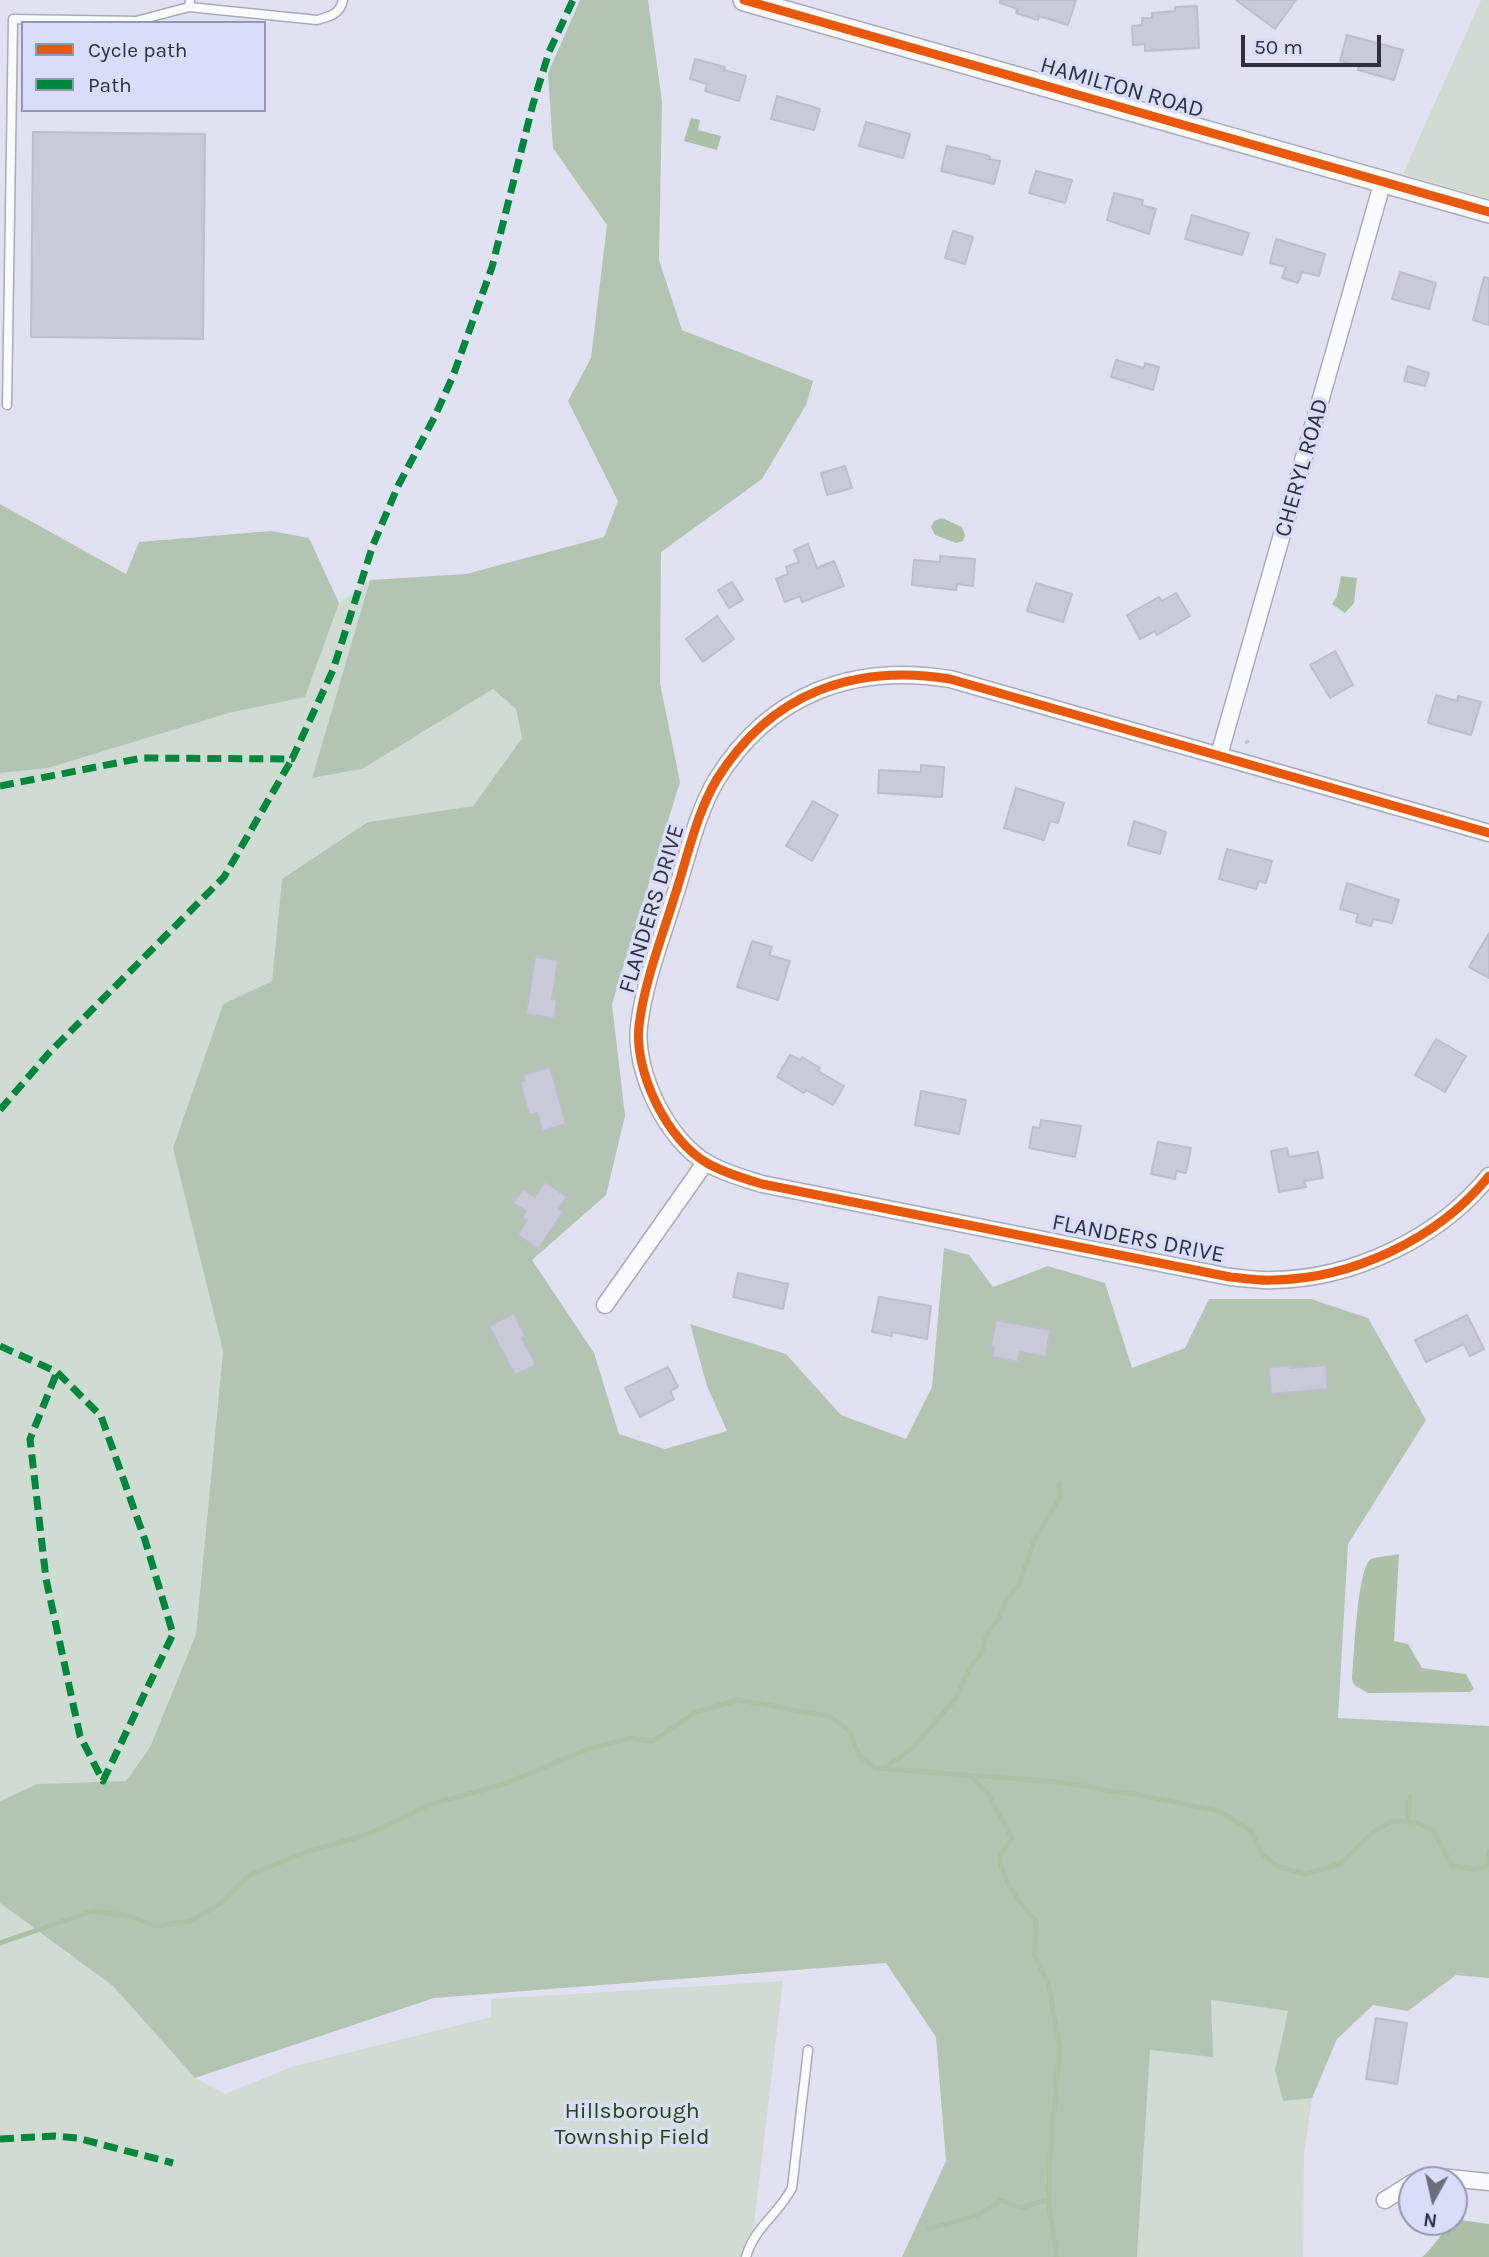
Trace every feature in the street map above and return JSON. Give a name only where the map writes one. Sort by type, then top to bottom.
[{"type":"street","name":"HAMILTON ROAD","points":[[744,0],[1489,212]]},
{"type":"street","name":"CHERYL ROAD","points":[[1219,755],[1383,181]]},
{"type":"street","name":"FLANDERS DRIVE","points":[[1489,833],[950,679],[920,674],[856,678],[794,701],[764,722],[739,748],[716,780],[703,810],[643,999],[639,1030],[640,1057],[649,1086],[663,1115],[683,1142],[705,1163],[728,1173],[762,1184],[1230,1277],[1273,1280],[1319,1274],[1362,1263],[1404,1245],[1438,1224],[1489,1176]]},
{"type":"street","points":[[605,1305],[705,1163]]},
{"type":"street","points":[[1468,2180],[1489,2182]]},
{"type":"street","points":[[1385,2200],[1398,2192]]},
{"type":"lane","points":[[7,405],[13,19],[135,21],[190,3],[317,20],[333,16],[341,9],[344,0]]},
{"type":"lane","points":[[746,2257],[750,2242],[761,2225],[785,2201],[792,2188],[808,2050]]},
{"type":"green space","points":[[1481,0],[1489,0],[1489,199],[1403,174]]},
{"type":"green space","points":[[370,580],[312,778],[362,769],[493,688],[516,709],[522,738],[473,806],[368,822],[282,879],[272,981],[223,1004],[173,1148],[223,1350],[196,1634],[150,1747],[126,1781],[37,1784],[0,1801],[0,773],[48,768],[229,713],[304,697],[339,603]]},
{"type":"green space","name":"Hillsborough Township Field","points":[[0,1903],[113,1986],[195,2078],[225,2094],[294,2066],[491,2017],[491,1999],[783,1981],[750,2257],[0,2257]]},
{"type":"green space","points":[[1210,2000],[1288,2011],[1275,2070],[1283,2100],[1312,2098],[1304,2155],[1303,2257],[1137,2257],[1150,2050]]},
{"type":"shaded area","points":[[580,0],[648,0],[662,101],[659,260],[682,330],[813,381],[806,405],[762,479],[661,552],[660,683],[680,782],[612,1004],[625,1116],[606,1195],[532,1260],[594,1353],[619,1434],[665,1449],[727,1431],[707,1386],[690,1324],[786,1354],[841,1415],[906,1439],[932,1387],[944,1248],[969,1255],[993,1287],[1048,1266],[1105,1283],[1132,1368],[1185,1348],[1209,1299],[1311,1299],[1368,1318],[1426,1420],[1348,1544],[1338,1718],[1489,1726],[1489,1978],[1456,1975],[1408,2011],[1373,2005],[1337,2039],[1312,2098],[1283,2101],[1275,2070],[1288,2011],[1211,2000],[1213,2057],[1150,2050],[1137,2257],[902,2257],[946,2161],[936,2037],[886,1963],[434,1998],[195,2078],[113,1986],[0,1903],[0,1801],[37,1784],[126,1781],[150,1747],[196,1634],[223,1351],[173,1148],[223,1004],[272,981],[282,879],[368,822],[473,806],[522,738],[516,709],[493,689],[362,769],[312,778],[370,580],[466,574],[604,537],[618,501],[568,401],[591,358],[607,225],[553,148],[548,73]]},
{"type":"shaded area","points":[[691,118],[700,120],[698,130],[721,136],[717,150],[684,141]]},
{"type":"shaded area","points":[[0,504],[126,574],[139,542],[271,531],[309,538],[339,603],[305,697],[229,713],[48,768],[0,773]]},
{"type":"shaded area","points":[[942,518],[962,527],[965,535],[963,541],[956,543],[935,535],[931,527],[934,521]]},
{"type":"shaded area","points":[[1341,576],[1357,578],[1354,603],[1345,613],[1332,604],[1337,596]]},
{"type":"shaded area","points":[[1399,1554],[1394,1641],[1408,1644],[1422,1668],[1466,1674],[1474,1689],[1470,1692],[1368,1693],[1354,1685],[1352,1679],[1357,1615],[1366,1566],[1371,1559]]},
{"type":"shaded area","points":[[1468,2221],[1489,2224],[1489,2257],[1422,2257],[1441,2236],[1468,2236]]},
{"type":"building","points":[[1000,0],[1076,0],[1068,25],[1039,16],[1038,20],[1016,13],[1018,9],[1000,3]]},
{"type":"building","points":[[1236,0],[1296,0],[1275,29]]},
{"type":"building","points":[[1197,6],[1199,48],[1145,51],[1145,44],[1133,45],[1132,26],[1142,25],[1142,18],[1152,18],[1152,13],[1175,11],[1175,7]]},
{"type":"building","points":[[1347,35],[1403,50],[1394,80],[1358,70],[1359,66],[1340,61]]},
{"type":"building","points":[[695,59],[746,76],[739,101],[705,91],[707,84],[690,79]]},
{"type":"building","points":[[777,96],[820,109],[814,130],[771,119]]},
{"type":"building","points":[[866,122],[910,134],[903,158],[859,146]]},
{"type":"building","points":[[33,132],[205,134],[203,339],[31,337]]},
{"type":"building","points":[[947,146],[1000,161],[994,184],[941,171]]},
{"type":"building","points":[[1036,171],[1072,180],[1065,203],[1029,193]]},
{"type":"building","points":[[1114,193],[1143,200],[1142,205],[1156,209],[1149,234],[1107,220]]},
{"type":"building","points":[[1192,215],[1249,233],[1242,255],[1185,239]]},
{"type":"building","points":[[953,231],[973,237],[965,264],[945,258]]},
{"type":"building","points":[[1276,239],[1325,254],[1319,276],[1302,272],[1298,283],[1282,278],[1286,267],[1270,263]]},
{"type":"building","points":[[1400,272],[1436,283],[1429,309],[1392,299]]},
{"type":"building","points":[[1484,277],[1489,278],[1489,325],[1473,320]]},
{"type":"building","points":[[1116,360],[1144,368],[1145,363],[1159,367],[1153,390],[1111,377]]},
{"type":"building","points":[[1408,366],[1429,373],[1425,386],[1404,381]]},
{"type":"building","points":[[845,466],[852,488],[827,495],[821,473]]},
{"type":"building","points":[[808,544],[817,568],[834,561],[844,586],[802,602],[800,596],[785,602],[776,579],[788,574],[786,567],[799,562],[794,550]]},
{"type":"building","points":[[940,556],[975,559],[973,586],[957,584],[956,590],[912,585],[914,560],[940,562]]},
{"type":"building","points":[[732,582],[743,600],[729,608],[718,590]]},
{"type":"building","points":[[1036,583],[1072,594],[1063,622],[1027,611]]},
{"type":"building","points":[[1176,593],[1190,616],[1157,635],[1155,631],[1140,639],[1127,615],[1159,597],[1162,601]]},
{"type":"building","points":[[717,616],[734,639],[703,662],[686,639]]},
{"type":"building","points":[[1335,651],[1353,685],[1330,698],[1310,665]]},
{"type":"building","points":[[1436,695],[1457,701],[1458,696],[1481,702],[1471,735],[1428,723]]},
{"type":"building","points":[[921,765],[944,767],[942,797],[878,793],[879,770],[921,772]]},
{"type":"building","points":[[1016,788],[1064,803],[1058,823],[1050,821],[1044,840],[1004,828]]},
{"type":"building","points":[[813,801],[838,815],[812,861],[786,846]]},
{"type":"building","points":[[1134,821],[1166,832],[1160,854],[1128,845]]},
{"type":"building","points":[[1227,849],[1272,861],[1266,883],[1259,881],[1256,889],[1219,879]]},
{"type":"building","points":[[1347,883],[1399,900],[1392,923],[1373,919],[1371,926],[1356,922],[1358,914],[1340,909]]},
{"type":"building","points":[[1489,933],[1489,978],[1469,967]]},
{"type":"building","points":[[752,941],[772,947],[769,955],[790,961],[778,1000],[737,987]]},
{"type":"building","points":[[535,957],[558,960],[552,999],[557,1000],[554,1018],[526,1014]]},
{"type":"building","points":[[1436,1039],[1466,1056],[1445,1092],[1415,1075]]},
{"type":"building","points":[[790,1055],[800,1060],[802,1057],[820,1068],[818,1071],[844,1086],[833,1105],[806,1090],[804,1093],[777,1077]]},
{"type":"building","points":[[550,1067],[566,1124],[542,1131],[537,1113],[529,1115],[520,1082],[525,1081],[523,1075]]},
{"type":"building","points":[[921,1091],[966,1100],[959,1134],[915,1125]]},
{"type":"building","points":[[1041,1120],[1081,1126],[1075,1157],[1029,1148],[1033,1127],[1040,1128]]},
{"type":"building","points":[[1158,1142],[1191,1148],[1186,1173],[1176,1171],[1175,1179],[1151,1174]]},
{"type":"building","points":[[1287,1148],[1289,1157],[1318,1152],[1323,1178],[1304,1181],[1306,1187],[1279,1192],[1271,1151]]},
{"type":"building","points":[[545,1182],[567,1197],[558,1209],[563,1212],[538,1249],[518,1235],[527,1220],[522,1217],[526,1211],[513,1203],[523,1189],[535,1197]]},
{"type":"building","points":[[738,1273],[788,1284],[783,1309],[733,1297]]},
{"type":"building","points":[[879,1297],[931,1306],[927,1339],[892,1332],[892,1336],[872,1332]]},
{"type":"building","points":[[514,1313],[525,1336],[522,1338],[536,1365],[515,1375],[489,1326]]},
{"type":"building","points":[[1467,1315],[1484,1349],[1470,1356],[1464,1344],[1426,1362],[1415,1340]]},
{"type":"building","points":[[996,1320],[1050,1330],[1046,1357],[1020,1352],[1018,1362],[993,1357],[994,1348],[991,1347]]},
{"type":"building","points":[[1326,1365],[1328,1389],[1271,1394],[1269,1367]]},
{"type":"building","points":[[668,1367],[678,1387],[670,1391],[674,1399],[640,1417],[625,1388]]},
{"type":"building","points":[[1376,2018],[1407,2023],[1397,2084],[1366,2079]]},
{"type":"waterway","points":[[884,1768],[913,1748],[956,1698],[970,1667],[981,1654],[987,1634],[1019,1584],[1035,1539],[1059,1499],[1059,1484]]},
{"type":"waterway","points":[[0,1943],[93,1911],[129,1916],[156,1926],[191,1921],[221,1903],[248,1876],[306,1852],[369,1834],[428,1805],[501,1785],[591,1748],[630,1738],[653,1741],[696,1712],[738,1700],[829,1716],[849,1730],[859,1755],[875,1768],[1059,1782],[1219,1811],[1252,1831],[1261,1853],[1276,1866],[1305,1874],[1340,1864],[1372,1833],[1392,1821],[1415,1822],[1433,1830],[1452,1866],[1474,1869],[1486,1867],[1489,1851]]},
{"type":"waterway","points":[[971,1776],[988,1794],[1012,1838],[999,1858],[1004,1876],[1013,1892],[1036,1921],[1034,1954],[1048,1983],[1060,2046],[1050,2154],[1049,2207],[1057,2257]]},
{"type":"waterway","points":[[1408,1821],[1410,1797]]},
{"type":"waterway","points":[[929,2229],[975,2216],[1001,2200],[1021,2208],[1049,2199]]},
{"type":"marked path","points":[[0,786],[142,758],[292,759],[333,670],[373,545],[398,486],[453,376],[492,267],[533,104],[549,52],[573,0]]},
{"type":"marked path","points":[[0,1110],[48,1054],[224,877],[292,759]]},
{"type":"marked path","points":[[0,1346],[57,1372],[101,1416],[145,1540],[173,1634],[103,1781],[80,1736],[46,1579],[30,1439],[57,1372]]},
{"type":"marked path","points":[[0,2139],[54,2136],[77,2138],[173,2163]]},
{"type":"cycle path","points":[[744,0],[1489,212]]},
{"type":"cycle path","points":[[1489,833],[950,679],[914,675],[848,681],[817,691],[788,706],[762,725],[738,750],[717,779],[698,822],[654,962],[639,1026],[642,1064],[656,1103],[667,1122],[692,1152],[707,1163],[727,1172],[762,1184],[1230,1277],[1268,1280],[1303,1278],[1363,1263],[1420,1236],[1469,1198],[1489,1176]]}]
